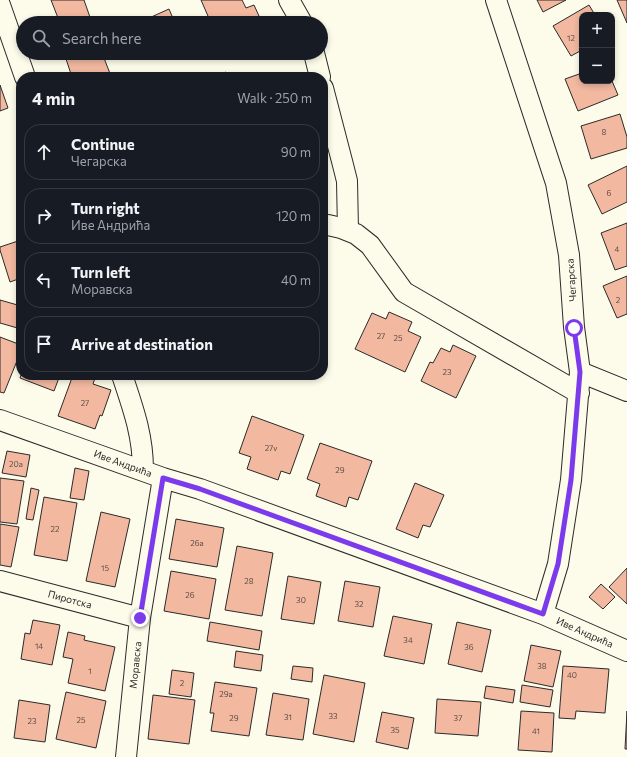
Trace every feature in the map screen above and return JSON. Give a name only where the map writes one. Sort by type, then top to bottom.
[{"type":"street","points":[[289,0],[298,16]]},
{"type":"street","name":"Чегарска","points":[[496,0],[556,183],[569,255],[574,328],[580,372],[571,480],[558,564],[543,614]]},
{"type":"street","points":[[0,5],[16,51]]},
{"type":"street","points":[[19,60],[23,72]]},
{"type":"street","points":[[316,60],[319,72]]},
{"type":"street","points":[[328,107],[346,181],[348,230]]},
{"type":"street","points":[[328,225],[348,230],[356,234],[370,245],[404,292],[578,393]]},
{"type":"street","points":[[580,372],[627,391]]},
{"type":"street","points":[[124,380],[140,430],[143,453],[143,470]]},
{"type":"street","name":"Иве Андрића","points":[[0,420],[163,478],[200,489],[543,614],[627,651]]},
{"type":"street","name":"Моравска","points":[[126,757],[140,618],[163,478]]},
{"type":"street","name":"Пиротска","points":[[0,581],[140,618]]},
{"type":"building","points":[[51,0],[84,0],[90,16],[57,16]]},
{"type":"building","points":[[201,0],[242,0],[246,8],[254,5],[259,16],[208,16]]},
{"type":"building","points":[[537,0],[566,0],[543,12]]},
{"type":"building","points":[[617,0],[627,0],[627,23]]},
{"type":"building","points":[[589,5],[593,12],[579,12],[579,52],[571,56],[553,26]]},
{"type":"building","points":[[169,9],[172,16],[154,16]]},
{"type":"building","points":[[66,60],[105,60],[109,72],[70,72]]},
{"type":"building","points":[[579,74],[579,84],[613,84],[618,95],[578,111],[565,79]]},
{"type":"building","points":[[0,85],[8,108],[0,111]]},
{"type":"building","points":[[620,114],[627,137],[627,148],[591,159],[581,126]]},
{"type":"building","points":[[627,166],[627,202],[602,214],[588,185]]},
{"type":"building","points":[[627,223],[627,266],[615,270],[601,233]]},
{"type":"building","points":[[16,242],[16,280],[10,282],[0,247]]},
{"type":"building","points":[[627,276],[627,314],[617,318],[603,286]]},
{"type":"building","points":[[0,300],[16,305],[16,328],[0,323]]},
{"type":"building","points":[[389,312],[412,322],[408,331],[421,337],[405,372],[355,349],[372,313],[386,319]]},
{"type":"building","points":[[0,337],[16,343],[16,363],[4,393],[0,392]]},
{"type":"building","points":[[453,345],[476,356],[456,398],[421,381],[430,362],[433,363],[441,348],[450,352]]},
{"type":"building","points":[[25,380],[58,380],[54,391]]},
{"type":"building","points":[[71,380],[94,380],[93,384],[111,390],[102,416],[100,415],[95,429],[58,416]]},
{"type":"building","points":[[252,416],[304,435],[290,474],[281,471],[278,480],[247,469],[251,457],[239,453]]},
{"type":"building","points":[[320,443],[372,461],[358,500],[349,497],[346,507],[316,496],[320,484],[307,479]]},
{"type":"building","points":[[7,451],[30,455],[26,477],[2,473]]},
{"type":"building","points":[[75,468],[89,471],[84,500],[70,498]]},
{"type":"building","points":[[0,478],[24,481],[17,524],[0,522]]},
{"type":"building","points":[[415,483],[444,495],[430,527],[423,525],[418,538],[396,529]]},
{"type":"building","points":[[31,488],[39,490],[33,520],[26,519]]},
{"type":"building","points":[[44,497],[77,503],[67,561],[34,555]]},
{"type":"building","points":[[101,512],[130,519],[115,587],[86,581]]},
{"type":"building","points":[[176,519],[224,528],[217,567],[169,559]]},
{"type":"building","points":[[0,524],[19,527],[11,567],[0,565]]},
{"type":"building","points":[[237,546],[273,553],[262,616],[225,610]]},
{"type":"building","points":[[627,568],[627,604],[609,587]]},
{"type":"building","points":[[171,571],[216,579],[209,619],[164,611]]},
{"type":"building","points":[[288,576],[321,582],[314,624],[281,619]]},
{"type":"building","points":[[345,581],[380,587],[373,627],[338,621]]},
{"type":"building","points":[[601,584],[615,597],[603,609],[589,597]]},
{"type":"building","points":[[393,616],[432,624],[424,664],[384,656]]},
{"type":"building","points":[[33,620],[60,625],[52,665],[21,659],[25,633],[30,634]]},
{"type":"building","points":[[210,622],[262,631],[259,650],[207,641]]},
{"type":"building","points":[[457,622],[491,630],[482,672],[448,664]]},
{"type":"building","points":[[68,632],[85,636],[84,640],[115,647],[105,691],[68,683],[73,659],[63,657]]},
{"type":"building","points":[[531,645],[561,651],[553,687],[524,681]]},
{"type":"building","points":[[236,651],[263,655],[261,671],[234,667]]},
{"type":"building","points":[[293,666],[313,668],[312,682],[291,679]]},
{"type":"building","points":[[563,666],[609,669],[605,713],[576,711],[575,719],[559,718]]},
{"type":"building","points":[[172,670],[194,673],[191,697],[169,694]]},
{"type":"building","points":[[324,675],[365,683],[354,742],[313,734]]},
{"type":"building","points":[[215,682],[257,688],[249,736],[211,731],[214,713],[210,713]]},
{"type":"building","points":[[522,685],[553,690],[550,707],[520,702]]},
{"type":"building","points":[[486,686],[515,690],[513,703],[484,698]]},
{"type":"building","points":[[66,692],[106,701],[96,748],[56,739]]},
{"type":"building","points":[[273,693],[309,699],[303,740],[266,735]]},
{"type":"building","points":[[153,695],[195,700],[189,744],[148,739]]},
{"type":"building","points":[[437,699],[481,702],[478,736],[435,733]]},
{"type":"building","points":[[19,700],[50,705],[45,742],[14,738]]},
{"type":"building","points":[[521,711],[554,713],[552,752],[518,750]]},
{"type":"building","points":[[627,711],[627,749],[625,749]]},
{"type":"building","points":[[382,712],[414,718],[408,749],[376,742]]},
{"type":"route","points":[[140,618],[163,478],[200,489],[543,614],[558,564],[571,480],[580,372],[574,328]]}]
